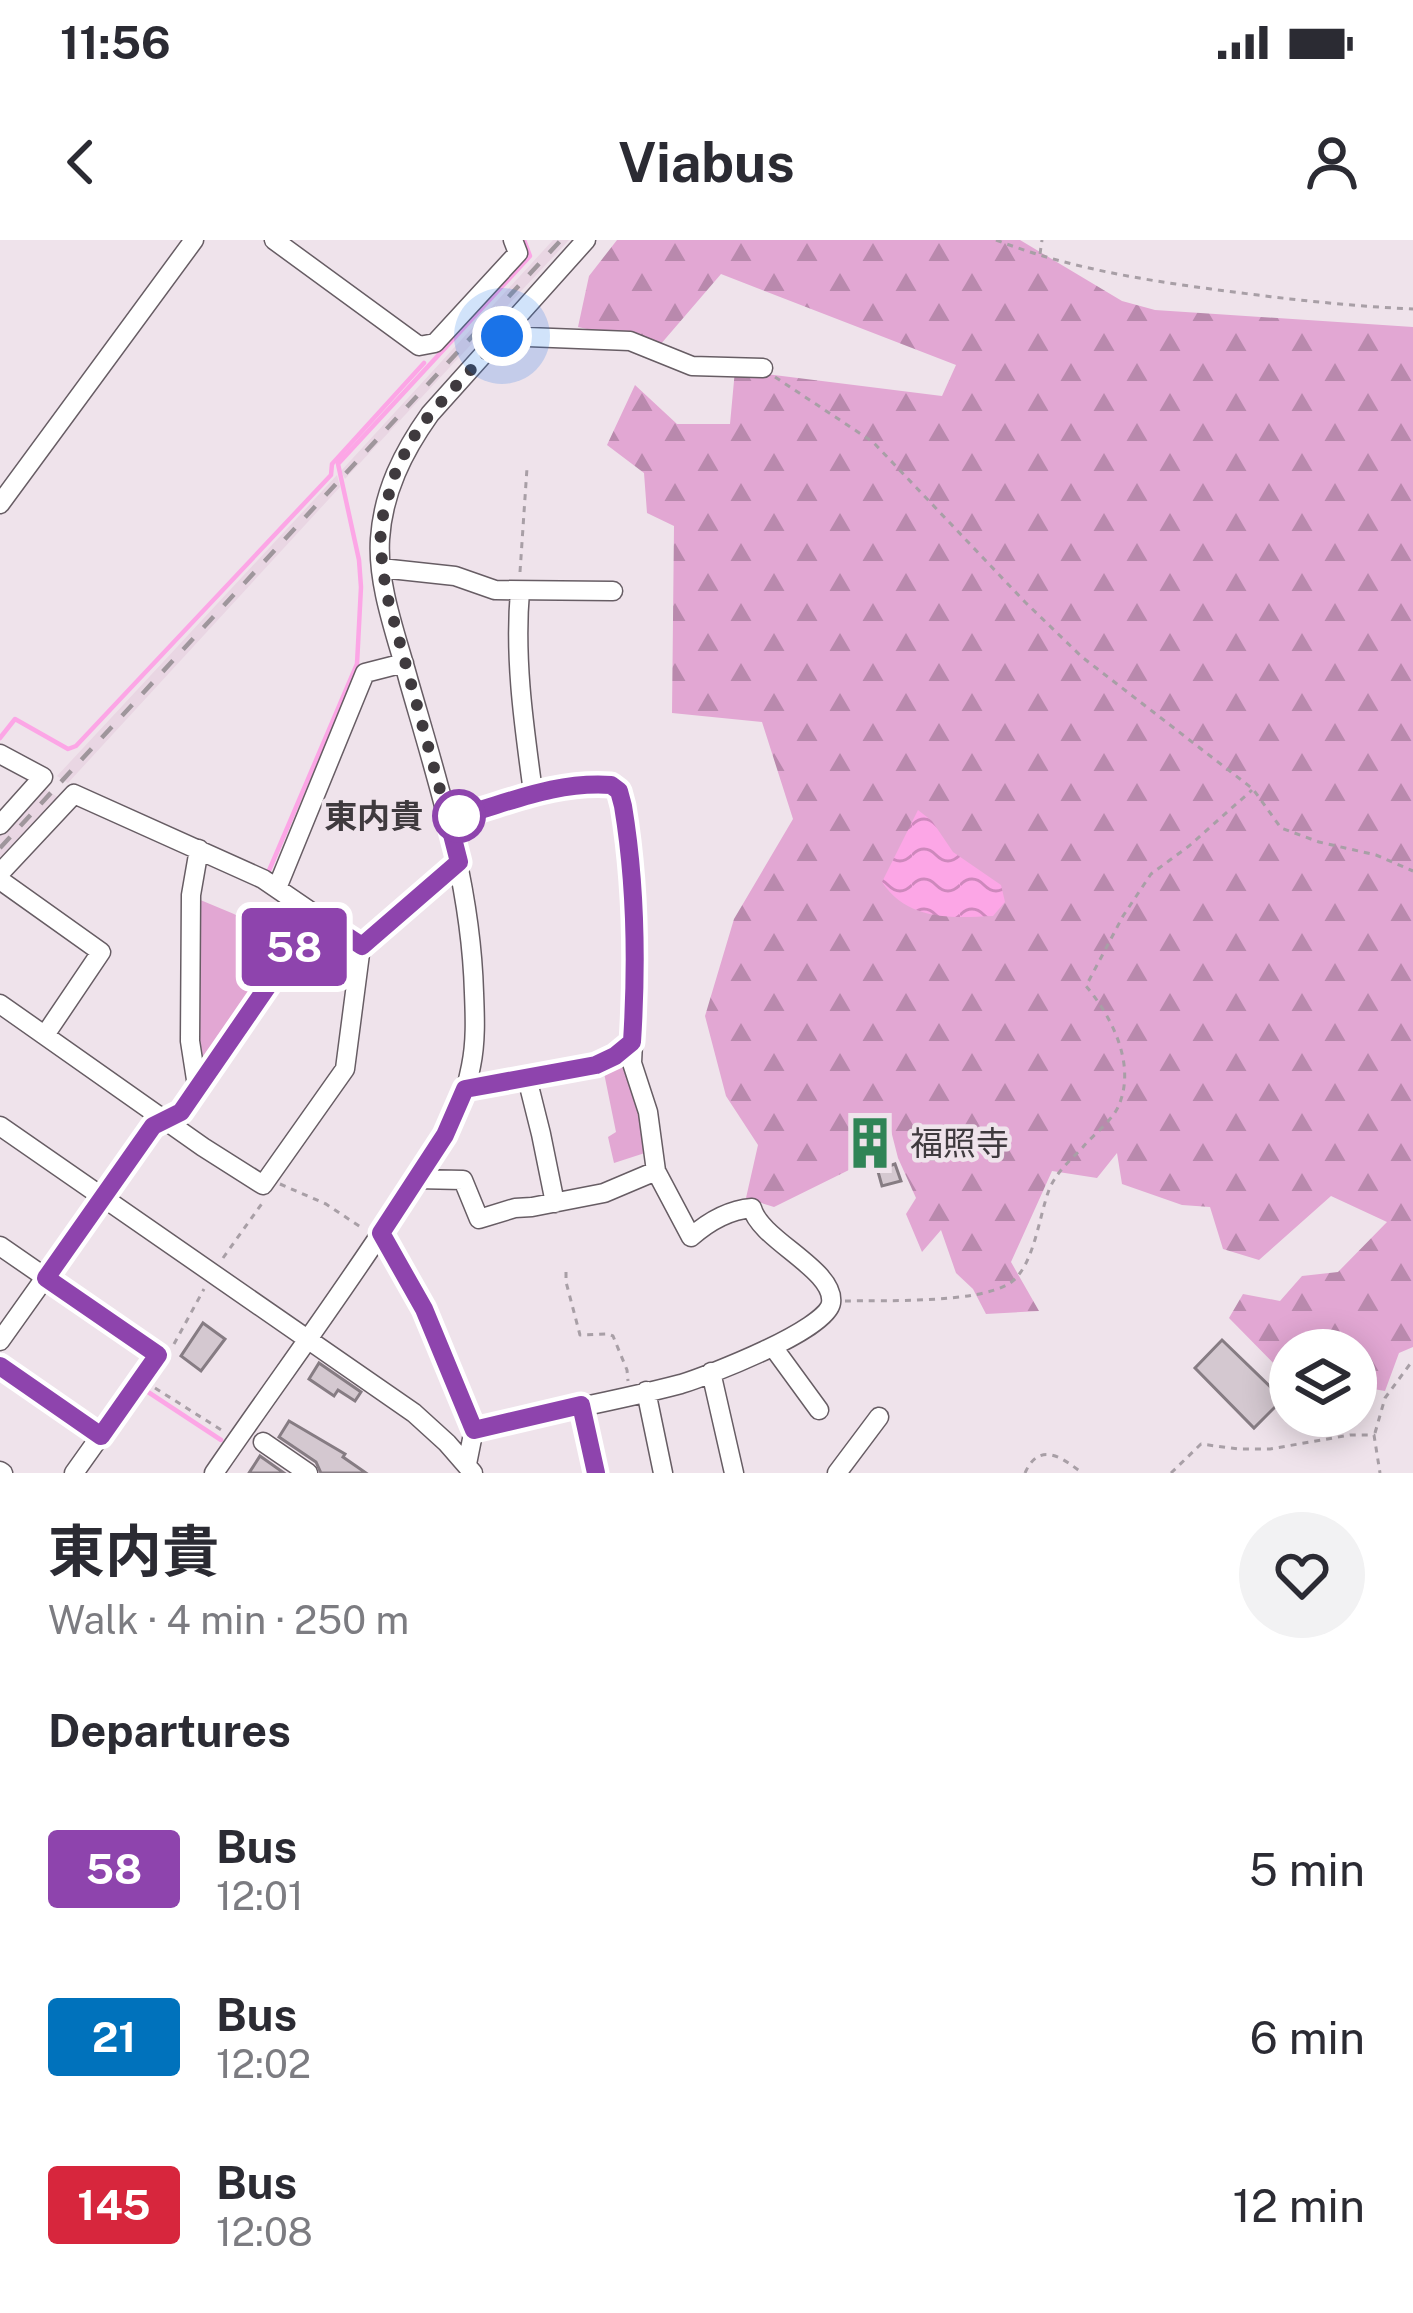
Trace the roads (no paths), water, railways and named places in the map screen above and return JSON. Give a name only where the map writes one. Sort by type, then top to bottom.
[{"type":"street","points":[[4,490],[194,240]]},
{"type":"street","points":[[274,240],[419,346],[435,343],[518,253],[513,240]]},
{"type":"street","points":[[225,1469],[445,1135],[465,1089],[474,1040],[467,897],[381,568],[382,519],[402,458],[430,414],[586,240]]},
{"type":"street","points":[[502,336],[630,341],[692,366],[763,368]]},
{"type":"street","points":[[381,568],[455,576],[495,590],[613,591]]},
{"type":"street","points":[[520,591],[520,682],[533,792]]},
{"type":"street","points":[[277,888],[365,674],[404,663]]},
{"type":"street","points":[[0,754],[43,777],[0,825]]},
{"type":"street","points":[[448,819],[533,792],[596,784],[619,791],[635,916],[632,1063],[647,1112],[656,1171],[691,1238],[711,1221],[752,1208],[754,1218],[828,1286],[832,1301],[817,1322],[773,1347],[684,1383],[474,1430]]},
{"type":"street","points":[[45,1035],[101,952],[0,877],[74,794],[277,888],[362,946]]},
{"type":"street","points":[[197,1087],[190,1041],[191,896],[199,850]]},
{"type":"street","points":[[0,1004],[166,1120],[266,1181],[345,1070],[362,946],[459,862]]},
{"type":"street","points":[[0,1342],[153,1126],[181,1112],[316,916]]},
{"type":"street","points":[[465,1089],[596,1065],[632,1042]]},
{"type":"street","points":[[527,1078],[555,1203]]},
{"type":"street","points":[[0,1126],[414,1413],[470,1469]]},
{"type":"street","points":[[416,1179],[463,1180],[479,1219],[604,1193],[656,1171]]},
{"type":"street","points":[[379,1236],[424,1309],[474,1430],[470,1469]]},
{"type":"street","points":[[0,1246],[158,1355],[74,1473]]},
{"type":"street","points":[[773,1347],[819,1410]]},
{"type":"street","points":[[0,1366],[101,1436]]},
{"type":"street","points":[[711,1372],[734,1473]]},
{"type":"street","points":[[638,1393],[663,1473]]},
{"type":"street","points":[[581,1405],[596,1473]]},
{"type":"street","points":[[837,1473],[879,1418]]},
{"type":"street","points":[[263,1442],[308,1473]]},
{"type":"water","points":[[918,810],[932,821],[953,852],[1001,885],[1005,902],[993,916],[946,916],[917,910],[882,882]]},
{"type":"waterway","points":[[268,873],[357,664],[359,560],[338,464],[530,256],[524,240]]},
{"type":"waterway","points":[[0,738],[15,719],[68,749],[76,746],[331,475],[332,464],[424,363]]},
{"type":"waterway","points":[[145,1390],[221,1440]]},
{"type":"railway","points":[[0,848],[561,240]]},
{"type":"place","name":"東内貴","points":[[459,816]]},
{"type":"place","name":"福照寺","points":[[870,1143]]}]
